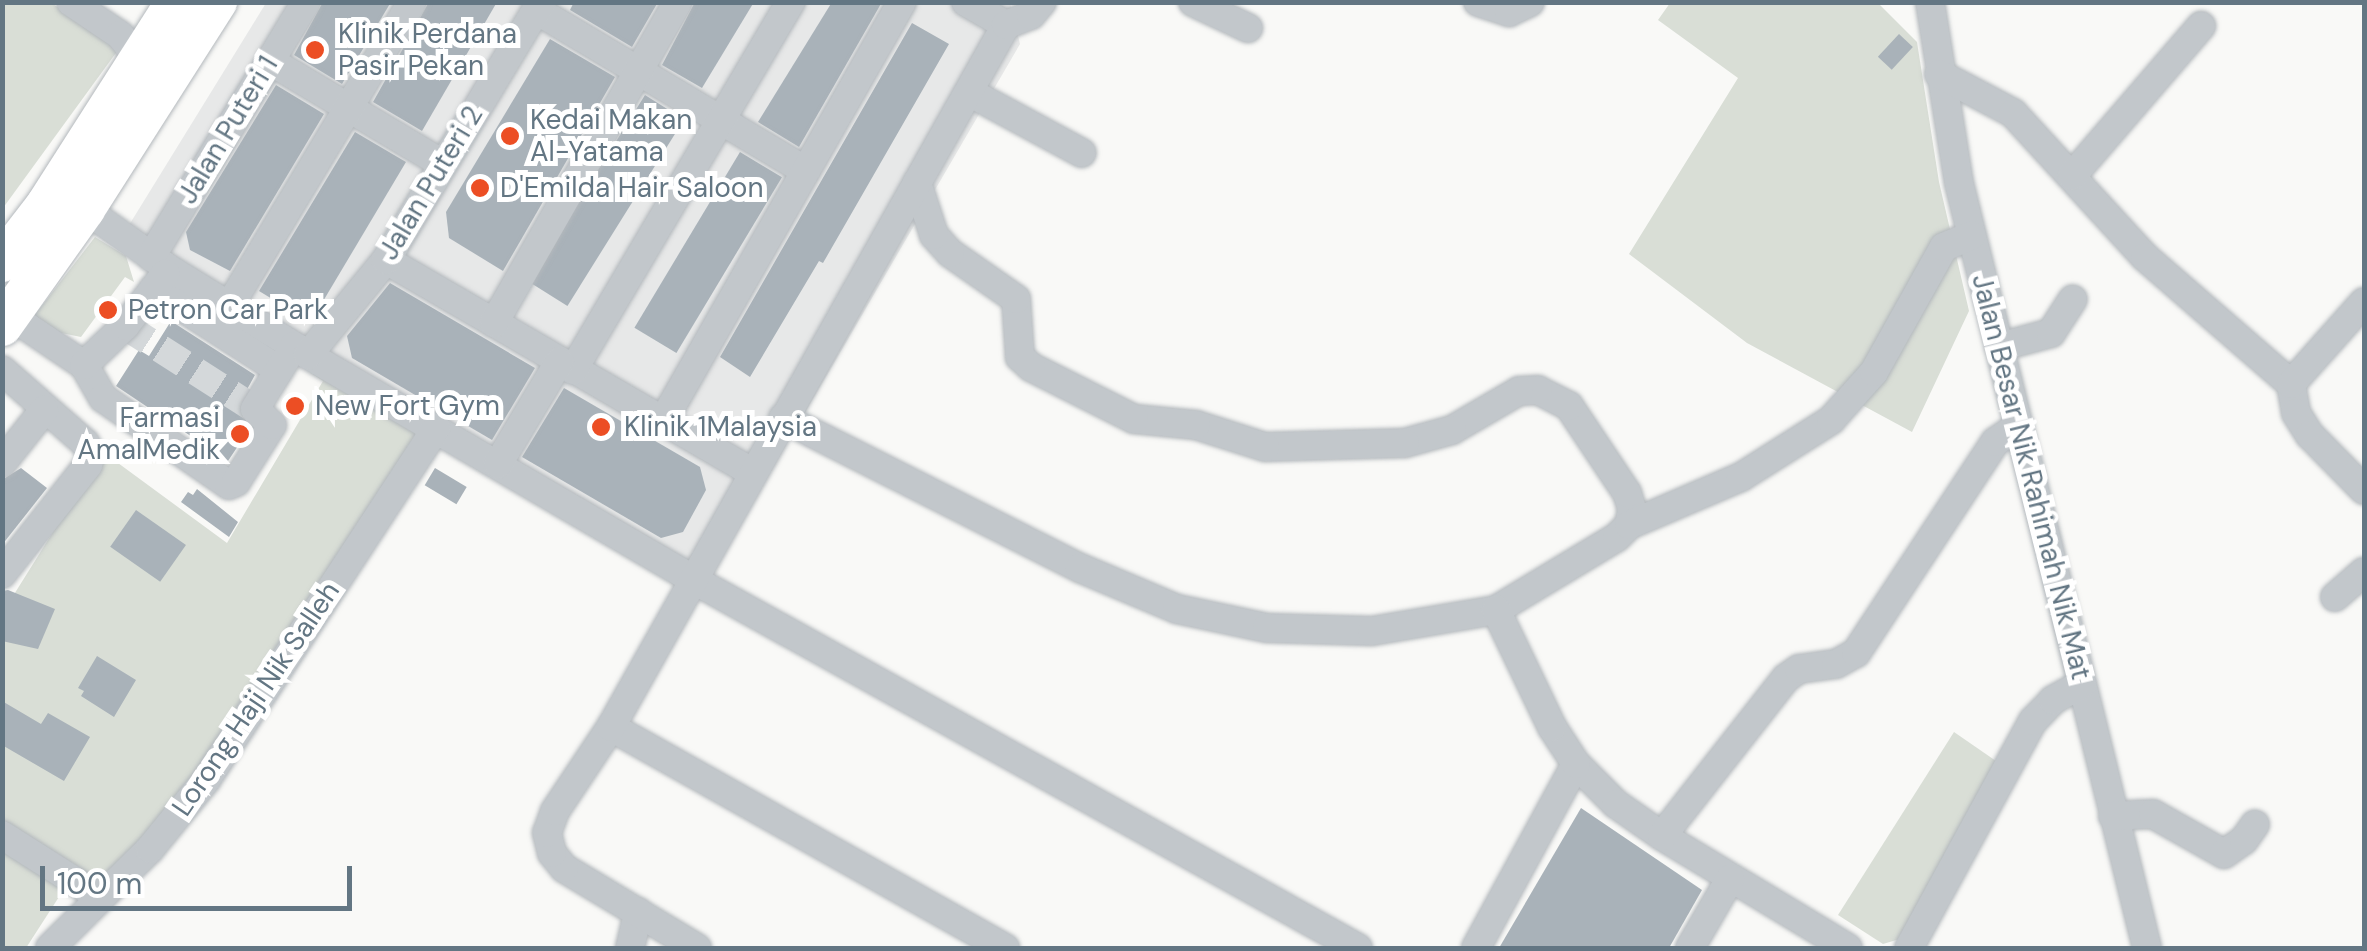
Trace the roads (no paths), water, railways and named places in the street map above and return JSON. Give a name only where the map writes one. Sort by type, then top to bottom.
[{"type":"highway","points":[[2,262],[46,205],[176,2]]},
{"type":"highway","points":[[6,321],[86,209],[217,2]]},
{"type":"street","points":[[71,2],[120,35],[140,60]]},
{"type":"street","name":"Jalan Puteri 1","points":[[84,365],[125,326],[306,2]]},
{"type":"street","points":[[230,305],[412,2]]},
{"type":"street","points":[[494,323],[678,2]]},
{"type":"street","points":[[498,464],[566,366],[791,2]]},
{"type":"street","points":[[664,422],[902,2]]},
{"type":"street","points":[[966,2],[1006,24]]},
{"type":"street","points":[[697,948],[564,868],[552,853],[548,833],[555,812],[610,727],[1006,24],[1031,15],[1042,2]]},
{"type":"street","points":[[1193,2],[1248,28]]},
{"type":"street","points":[[1478,2],[1509,12],[1530,2]]},
{"type":"street","points":[[1907,2],[1932,15]]},
{"type":"street","points":[[538,6],[638,73],[806,171]]},
{"type":"street","name":"Jalan Puteri 2","points":[[84,365],[104,398],[230,485],[272,424],[255,409],[294,357],[386,260],[538,6]]},
{"type":"street","name":"Jalan Besar Nik Rahimah Nik Mat","points":[[1932,15],[1939,74],[1972,235],[2146,948]]},
{"type":"street","points":[[2072,176],[2200,26]]},
{"type":"street","points":[[270,61],[444,164]]},
{"type":"street","points":[[1939,74],[2013,113],[2146,257],[2291,384],[2296,414],[2364,490]]},
{"type":"street","points":[[969,92],[1082,154]]},
{"type":"street","points":[[917,182],[934,235],[950,253],[1016,299],[1020,357],[1030,368],[1134,419],[1196,425],[1265,447],[1405,444],[1452,430],[1519,391],[1538,390],[1569,406],[1627,493],[1632,509],[1629,525]]},
{"type":"street","points":[[86,209],[158,272],[294,357],[436,428],[694,580],[1358,948]]},
{"type":"street","points":[[783,418],[1080,568],[1177,609],[1267,628],[1372,631],[1496,610],[1617,537],[1629,525],[1741,476],[1832,420],[1874,372],[1944,247],[1972,235]]},
{"type":"street","points":[[386,260],[752,472]]},
{"type":"street","points":[[158,272],[230,305],[294,357]]},
{"type":"street","points":[[1999,347],[2051,333],[2073,299]]},
{"type":"street","points":[[2291,384],[2364,302]]},
{"type":"street","points":[[6,321],[84,365]]},
{"type":"street","points":[[2,370],[85,443],[91,460],[2,574]]},
{"type":"street","points":[[2,462],[44,410]]},
{"type":"street","points":[[1662,836],[1786,678],[1799,668],[1836,664],[1856,653],[1995,442],[2020,425]]},
{"type":"street","name":"Lorong Haji Nik Salleh","points":[[50,948],[98,896],[150,849],[206,780],[436,428]]},
{"type":"street","points":[[2335,596],[2364,572]]},
{"type":"street","points":[[1496,610],[1552,727],[1576,764],[1616,804],[1730,879],[1848,948]]},
{"type":"street","points":[[1909,948],[1930,898],[2033,721],[2053,700],[2082,684]]},
{"type":"street","points":[[610,727],[1005,948]]},
{"type":"street","points":[[1476,948],[1576,764]]},
{"type":"street","points":[[2112,816],[2153,814],[2224,854],[2244,840],[2255,824]]},
{"type":"street","points":[[2,835],[98,896]]},
{"type":"street","points":[[1690,948],[1730,879]]},
{"type":"street","points":[[630,948],[638,912]]},
{"type":"tunnel","points":[[125,326],[255,409]]},
{"type":"place","name":"Klinik Perdana Pasir Pekan","points":[[315,50]]},
{"type":"place","name":"Kedai Makan Al-Yatama","points":[[510,136]]},
{"type":"place","name":"D'Emilda Hair Saloon","points":[[480,188]]},
{"type":"place","name":"Petron Car Park","points":[[108,310]]},
{"type":"place","name":"New Fort Gym","points":[[295,406]]},
{"type":"place","name":"Klinik 1Malaysia","points":[[601,427]]},
{"type":"place","name":"Farmasi AmalMedik","points":[[240,434]]}]
